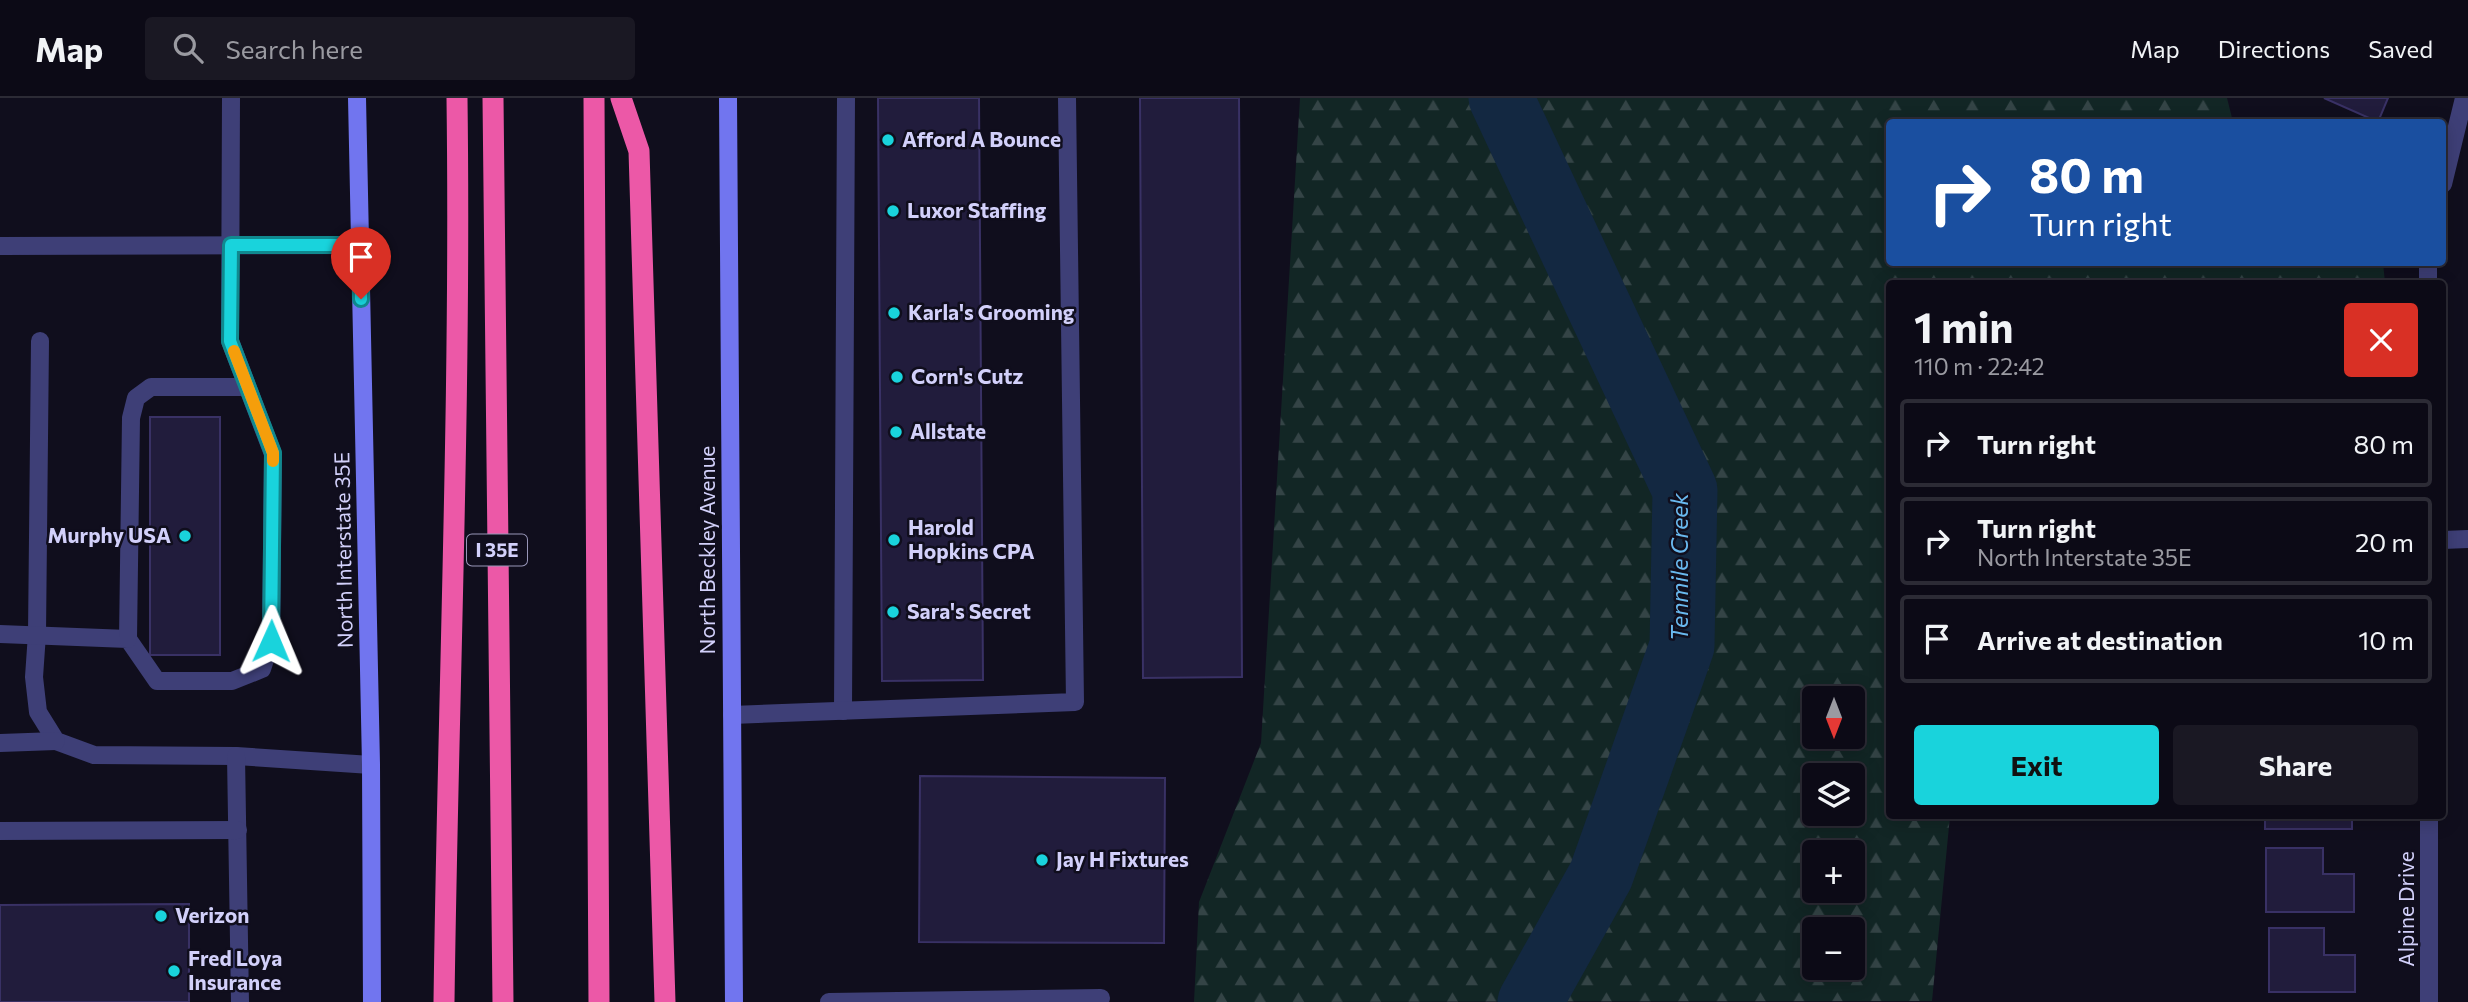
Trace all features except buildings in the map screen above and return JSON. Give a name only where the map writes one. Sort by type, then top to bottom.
[{"type":"highway","points":[[444,1002],[456,501],[457,98]]},
{"type":"highway","name":"I 35E","points":[[494,98],[503,1002]]},
{"type":"highway","points":[[594,98],[598,1002]]},
{"type":"highway","points":[[621,98],[639,151],[665,1002]]},
{"type":"main road","name":"North Interstate 35E","points":[[357,98],[371,765],[372,1002]]},
{"type":"main road","name":"North Beckley Avenue","points":[[728,98],[734,1002]]},
{"type":"street","points":[[231,98],[230,341],[273,453],[271,641],[262,669],[232,681],[157,681],[128,639],[131,418],[136,398],[151,387],[247,387]]},
{"type":"street","points":[[843,711],[846,98]]},
{"type":"street","points":[[732,715],[1075,702],[1067,98]]},
{"type":"street","points":[[2446,172],[2464,98]]},
{"type":"street","points":[[0,246],[360,245]]},
{"type":"street","points":[[40,341],[37,634],[34,677],[38,712],[56,741]]},
{"type":"street","points":[[2446,540],[2468,539]]},
{"type":"street","points":[[0,634],[128,639]]},
{"type":"street","points":[[0,743],[56,741],[94,755],[236,756],[371,765]]},
{"type":"street","points":[[236,756],[240,1002]]},
{"type":"street","name":"Alpine Drive","points":[[2429,819],[2429,1002]]},
{"type":"street","points":[[0,831],[238,830]]},
{"type":"street","points":[[829,1002],[1101,998]]},
{"type":"green space","points":[[1300,98],[2227,98],[2232,119],[1886,119],[1886,266],[2383,266],[2385,280],[1886,280],[1886,819],[1950,819],[1932,1001],[1194,1002],[1199,902],[1261,743]]},
{"type":"waterway","name":"Tenmile Creek","points":[[1501,98],[1685,490],[1682,646],[1601,875],[1530,1002]]},
{"type":"slow traffic","points":[[234,351],[273,453],[273,461]]},
{"type":"place","name":"Afford A Bounce","points":[[888,140]]},
{"type":"place","name":"Luxor Staffing","points":[[893,211]]},
{"type":"place","name":"Karla's Grooming","points":[[894,313]]},
{"type":"place","name":"Corn's Cutz","points":[[897,377]]},
{"type":"place","name":"Allstate","points":[[896,432]]},
{"type":"place","name":"Murphy USA","points":[[185,536]]},
{"type":"place","name":"Harold Hopkins CPA","points":[[894,540]]},
{"type":"place","name":"Sara's Secret","points":[[893,612]]},
{"type":"place","name":"Jay H Fixtures","points":[[1042,860]]},
{"type":"place","name":"Verizon","points":[[161,916]]},
{"type":"place","name":"Fred Loya Insurance","points":[[174,971]]},
{"type":"route","points":[[271,641],[273,453],[230,341],[231,245],[360,245],[361,299]]}]
